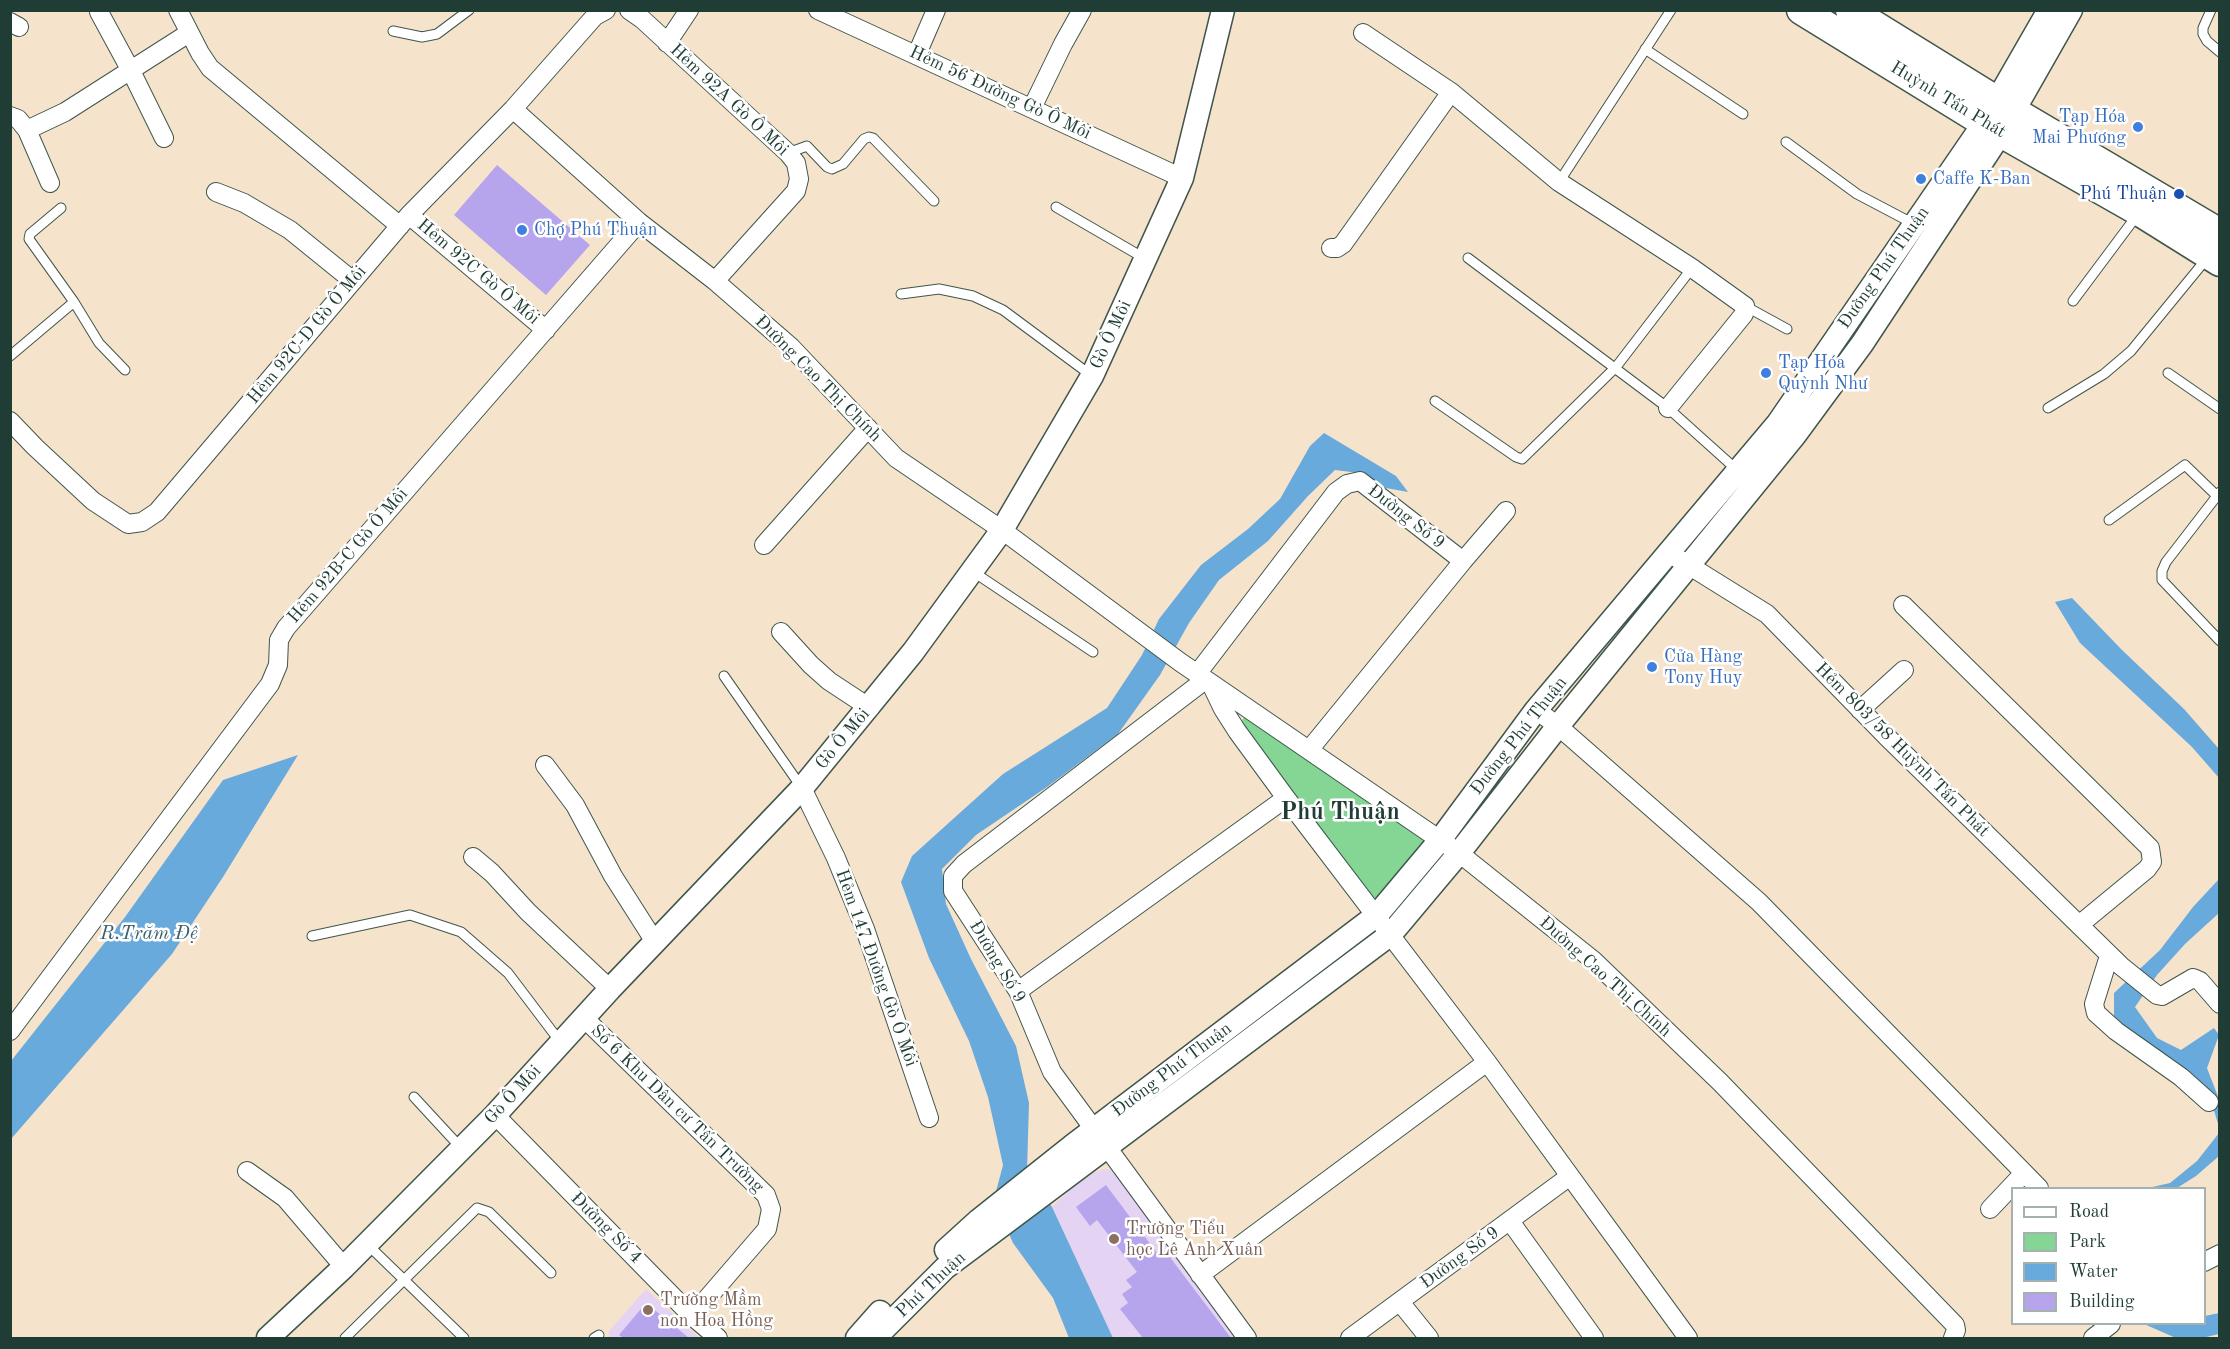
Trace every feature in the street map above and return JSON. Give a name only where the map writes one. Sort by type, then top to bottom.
[{"type":"main road","name":"Huỳnh Tấn Phát","points":[[1801,10],[1999,117],[2216,250]]},
{"type":"main road","name":"Huỳnh Tấn Phát","points":[[1850,10],[1999,117],[2140,212],[2216,250]]},
{"type":"street","name":"Hẻm 92C Gò Ô Môi","points":[[178,10],[210,68],[546,330]]},
{"type":"street","points":[[513,109],[595,16],[606,10]]},
{"type":"street","name":"Hẻm 92A Gò Ô Môi","points":[[629,10],[668,43],[788,153],[796,163],[799,178],[796,191],[715,281]]},
{"type":"street","points":[[668,43],[689,10]]},
{"type":"street","points":[[917,54],[936,10]]},
{"type":"street","points":[[1032,108],[1063,44],[1083,10]]},
{"type":"street","name":"Gò Ô Môi","points":[[268,1338],[344,1267],[462,1149],[610,989],[802,788],[870,708],[1002,530],[1092,376],[1182,178],[1223,10]]},
{"type":"street","name":"Đường Phú Thuận","points":[[857,1338],[890,1301],[1100,1139],[1377,915],[1440,840],[1536,710],[1778,423],[1914,224],[1999,117],[2049,10]]},
{"type":"street","name":"Đường Phú Thuận","points":[[1100,1139],[1391,934],[1459,853],[1558,726],[1795,435],[1856,354],[1999,117],[2071,10]]},
{"type":"street","name":"Hẻm 56 Đường Gò Ô Môi","points":[[820,11],[1182,178]]},
{"type":"street","points":[[99,12],[164,138]]},
{"type":"street","points":[[27,130],[65,112],[189,33]]},
{"type":"street","points":[[1363,33],[1451,92],[1559,182],[1692,268],[1745,306],[1744,314],[1668,408]]},
{"type":"street","points":[[1330,248],[1337,248],[1343,244],[1451,92]]},
{"type":"street","name":"Hẻm 92C-D Gò Ô Môi","points":[[10,421],[93,501],[128,524],[142,522],[157,512],[404,221],[513,109]]},
{"type":"street","name":"Đường Cao Thị Chính","points":[[513,109],[639,222],[715,281],[791,347],[897,458],[1002,530],[1204,679],[1459,853],[1593,960],[1720,1082],[1954,1332]]},
{"type":"street","points":[[10,116],[18,119],[27,130],[50,183]]},
{"type":"street","points":[[216,192],[244,203],[290,230],[353,281]]},
{"type":"street","name":"Hẻm 92B-C Gò Ô Môi","points":[[10,1030],[270,684],[278,665],[279,640],[286,628],[639,222]]},
{"type":"street","points":[[764,545],[868,428]]},
{"type":"street","name":"Đường Số 9","points":[[1247,1338],[1052,1072],[1018,991],[953,891],[953,876],[964,864],[1204,679],[1336,492],[1347,484],[1360,481],[1463,561],[1309,750]]},
{"type":"street","points":[[1463,561],[1506,511]]},
{"type":"street","name":"Hẻm 803/58 Huỳnh Tấn Phát","points":[[1669,553],[1767,614],[1860,710],[2079,926],[2115,961],[2151,991],[2162,996],[2193,978],[2200,981],[2220,1004]]},
{"type":"street","points":[[1903,605],[2150,848],[2152,862],[2147,868],[2079,926]]},
{"type":"street","points":[[781,632],[823,676],[870,708]]},
{"type":"street","points":[[1860,710],[1904,670]]},
{"type":"street","points":[[1204,679],[1237,731],[1286,798],[1377,915],[1688,1338]]},
{"type":"street","points":[[1536,710],[1558,726],[1760,902],[2038,1187]]},
{"type":"street","points":[[545,765],[575,805],[613,876],[655,942]]},
{"type":"street","name":"Hẻm 147 Đường Gò Ô Môi","points":[[802,788],[836,858],[865,929],[929,1118]]},
{"type":"street","points":[[1018,991],[1286,798]]},
{"type":"street","points":[[473,857],[610,989]]},
{"type":"street","points":[[2115,961],[2094,1004],[2096,1012],[2116,1031],[2181,1077],[2210,1102]]},
{"type":"street","name":"Số 6 Khu Dân cư Tấn Trường","points":[[584,1018],[766,1195],[771,1209],[767,1229],[692,1316]]},
{"type":"street","points":[[1200,1275],[1486,1062]]},
{"type":"street","name":"Đường Số 4","points":[[495,1115],[692,1316],[717,1338]]},
{"type":"street","points":[[247,1171],[285,1198],[344,1267]]},
{"type":"street","points":[[1990,1209],[2023,1174]]},
{"type":"street","name":"Đường Số 9","points":[[1350,1338],[1570,1176]]},
{"type":"street","points":[[1510,1221],[1594,1338]]},
{"type":"street","name":"Phú Thuận","points":[[875,1338],[984,1227]]},
{"type":"street","points":[[2206,1261],[2220,1254]]},
{"type":"street","points":[[1400,1302],[1429,1338]]},
{"type":"street","points":[[2093,1338],[2109,1325]]},
{"type":"lane","points":[[393,31],[422,38],[437,34],[469,10]]},
{"type":"lane","points":[[1559,182],[1671,10]]},
{"type":"lane","points":[[2211,10],[2203,34],[2207,41],[2220,52]]},
{"type":"lane","points":[[1646,49],[1743,114]]},
{"type":"lane","points":[[788,153],[807,146],[827,167],[832,169],[843,164],[869,136],[934,201]]},
{"type":"lane","points":[[1786,142],[1857,194],[1914,224]]},
{"type":"lane","points":[[1056,207],[1146,259]]},
{"type":"lane","points":[[61,208],[30,234],[29,239],[74,302],[99,344],[125,370]]},
{"type":"lane","points":[[2073,301],[2140,212]]},
{"type":"lane","points":[[2048,408],[2104,374],[2131,351],[2216,250]]},
{"type":"lane","points":[[1468,258],[1668,408],[1738,471]]},
{"type":"lane","points":[[1435,401],[1522,459],[1616,367],[1692,268]]},
{"type":"lane","points":[[901,294],[939,289],[973,296],[1003,310],[1092,376]]},
{"type":"lane","points":[[10,356],[74,302]]},
{"type":"lane","points":[[1745,306],[1786,329]]},
{"type":"lane","points":[[2168,373],[2220,409]]},
{"type":"lane","points":[[2109,520],[2185,465],[2218,494],[2166,562],[2162,571],[2162,580],[2220,641]]},
{"type":"lane","points":[[972,571],[1093,652]]},
{"type":"lane","points":[[724,676],[802,788]]},
{"type":"lane","points":[[312,936],[410,915],[461,932],[508,973],[561,1043]]},
{"type":"lane","points":[[414,1097],[462,1149]]},
{"type":"lane","points":[[345,1338],[477,1208],[489,1212],[551,1272]]},
{"type":"lane","points":[[367,1244],[464,1338]]},
{"type":"shaded area","name":"Trường Tiểu học Lê Anh Xuân","points":[[1105,1169],[1112,1170],[1235,1338],[1113,1338],[1052,1207],[1073,1187],[1095,1172]]},
{"type":"shaded area","name":"Trường Mầm non Hoa Hồng","points":[[646,1289],[699,1338],[609,1338],[609,1331]]},
{"type":"green space","points":[[1244,717],[1253,720],[1423,837],[1427,843],[1381,900],[1369,895],[1241,723]]},
{"type":"water","points":[[1324,433],[1396,476],[1408,492],[1386,488],[1359,473],[1335,470],[1268,541],[1219,580],[1189,623],[1160,675],[1118,734],[1047,787],[976,835],[942,869],[946,904],[971,959],[1016,1046],[1029,1103],[1027,1171],[1052,1207],[1113,1338],[1069,1338],[1053,1298],[1013,1243],[994,1199],[1003,1165],[988,1097],[969,1041],[929,958],[901,882],[912,856],[1003,774],[1107,708],[1142,655],[1159,619],[1201,565],[1248,529],[1280,499],[1310,446]]},
{"type":"water","points":[[2072,598],[2184,709],[2219,749],[2219,778],[2192,747],[2080,643],[2055,602]]},
{"type":"water","name":"R.Trăm Đệ","points":[[298,755],[223,877],[172,954],[11,1139],[11,1061],[125,917],[223,780]]},
{"type":"water","points":[[2219,879],[2219,913],[2185,944],[2157,975],[2135,1007],[2157,1038],[2181,1050],[2214,1028],[2219,1035],[2207,1068],[2219,1099],[2219,1127],[2212,1104],[2114,1025],[2114,993],[2160,950],[2193,907]]},
{"type":"water","points":[[2219,1133],[2219,1156],[2196,1176],[2179,1187],[2152,1187],[2170,1183],[2197,1161]]},
{"type":"water","points":[[2219,1313],[2219,1334],[2202,1338],[2176,1338],[2146,1325],[2206,1325],[2206,1316]]},
{"type":"building","name":"Chợ Phú Thuận","points":[[497,165],[590,245],[546,295],[454,215]]},
{"type":"building","points":[[1106,1185],[1157,1253],[1163,1248],[1231,1338],[1143,1338],[1120,1309],[1128,1303],[1122,1294],[1132,1287],[1126,1280],[1137,1272],[1097,1220],[1090,1226],[1076,1207]]},
{"type":"building","points":[[646,1303],[689,1338],[624,1338],[619,1335]]},
{"type":"place","name":"Tạp Hóa Mai Phương","points":[[2138,127]]},
{"type":"place","name":"Caffe K-Ban","points":[[1921,179]]},
{"type":"place","name":"Phú Thuận","points":[[2179,194]]},
{"type":"place","name":"Chợ Phú Thuận","points":[[522,230]]},
{"type":"place","name":"Tạp Hóa Quỳnh Như","points":[[1766,373]]},
{"type":"place","name":"Cửa Hàng Tony Huy","points":[[1652,667]]},
{"type":"place","name":"Trường Tiểu học Lê Anh Xuân","points":[[1114,1239]]},
{"type":"place","name":"Trường Mầm non Hoa Hồng","points":[[648,1310]]},
{"type":"district","name":"Phú Thuận","points":[[1340,813]]}]
